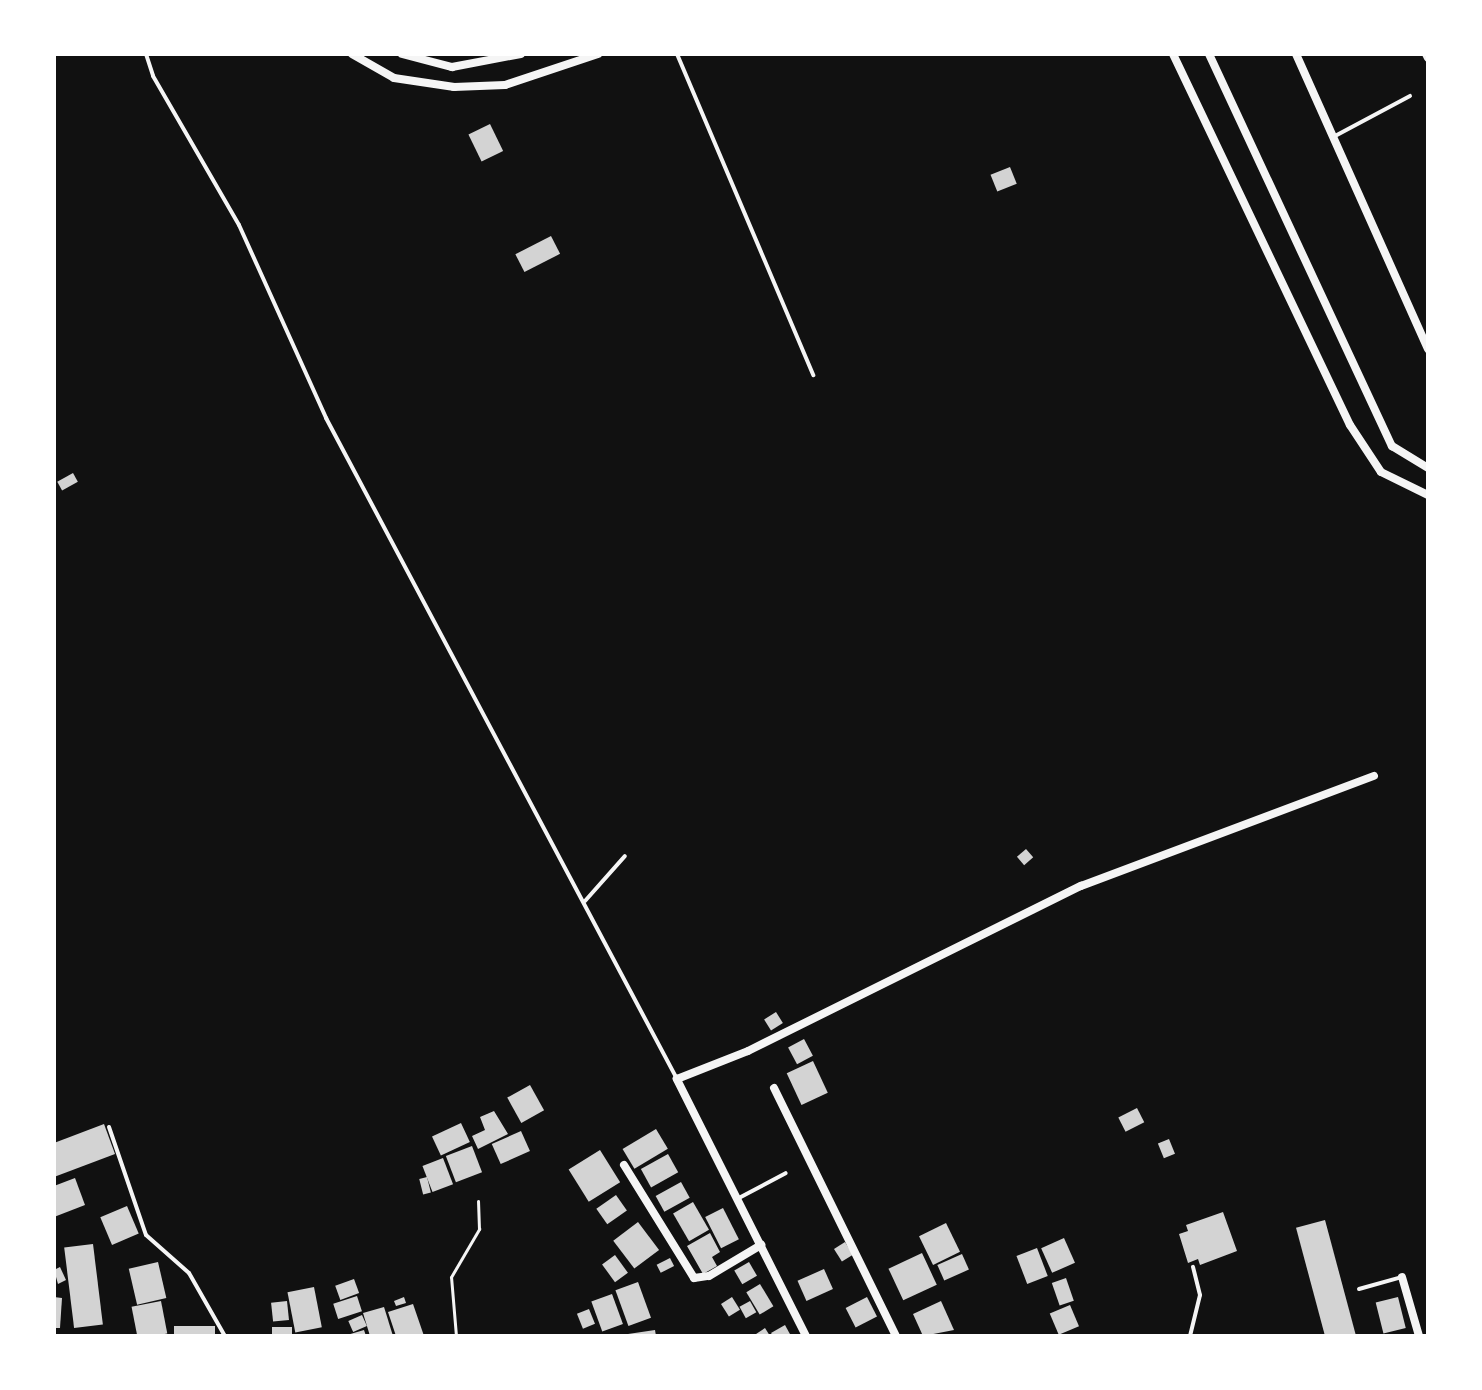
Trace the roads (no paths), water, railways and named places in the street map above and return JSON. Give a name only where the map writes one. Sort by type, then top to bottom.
[{"type":"street","points":[[352,54],[394,78],[454,87],[505,85],[580,57],[598,54]]},
{"type":"street","points":[[402,54],[452,67],[521,54]]},
{"type":"street","points":[[1173,54],[1350,425],[1381,472],[1407,489],[1428,495]]},
{"type":"street","points":[[1209,54],[1392,446],[1428,468]]},
{"type":"street","points":[[1296,54],[1428,349]]},
{"type":"street","points":[[806,1336],[677,1079],[748,1051],[1081,886],[1374,776]]},
{"type":"street","points":[[774,1088],[896,1336]]},
{"type":"street","points":[[624,1165],[694,1278],[709,1276],[761,1245]]},
{"type":"street","points":[[1402,1277],[1419,1336]]},
{"type":"lane","points":[[146,54],[161,89],[239,225],[326,418],[677,1079]]},
{"type":"lane","points":[[677,54],[813,375]]},
{"type":"lane","points":[[1335,136],[1410,96]]},
{"type":"lane","points":[[585,901],[625,856]]},
{"type":"lane","points":[[109,1127],[146,1235],[189,1273],[225,1336]]},
{"type":"lane","points":[[737,1199],[786,1173]]},
{"type":"lane","points":[[1190,1336],[1200,1295],[1193,1267]]},
{"type":"lane","points":[[1359,1289],[1402,1277]]}]
